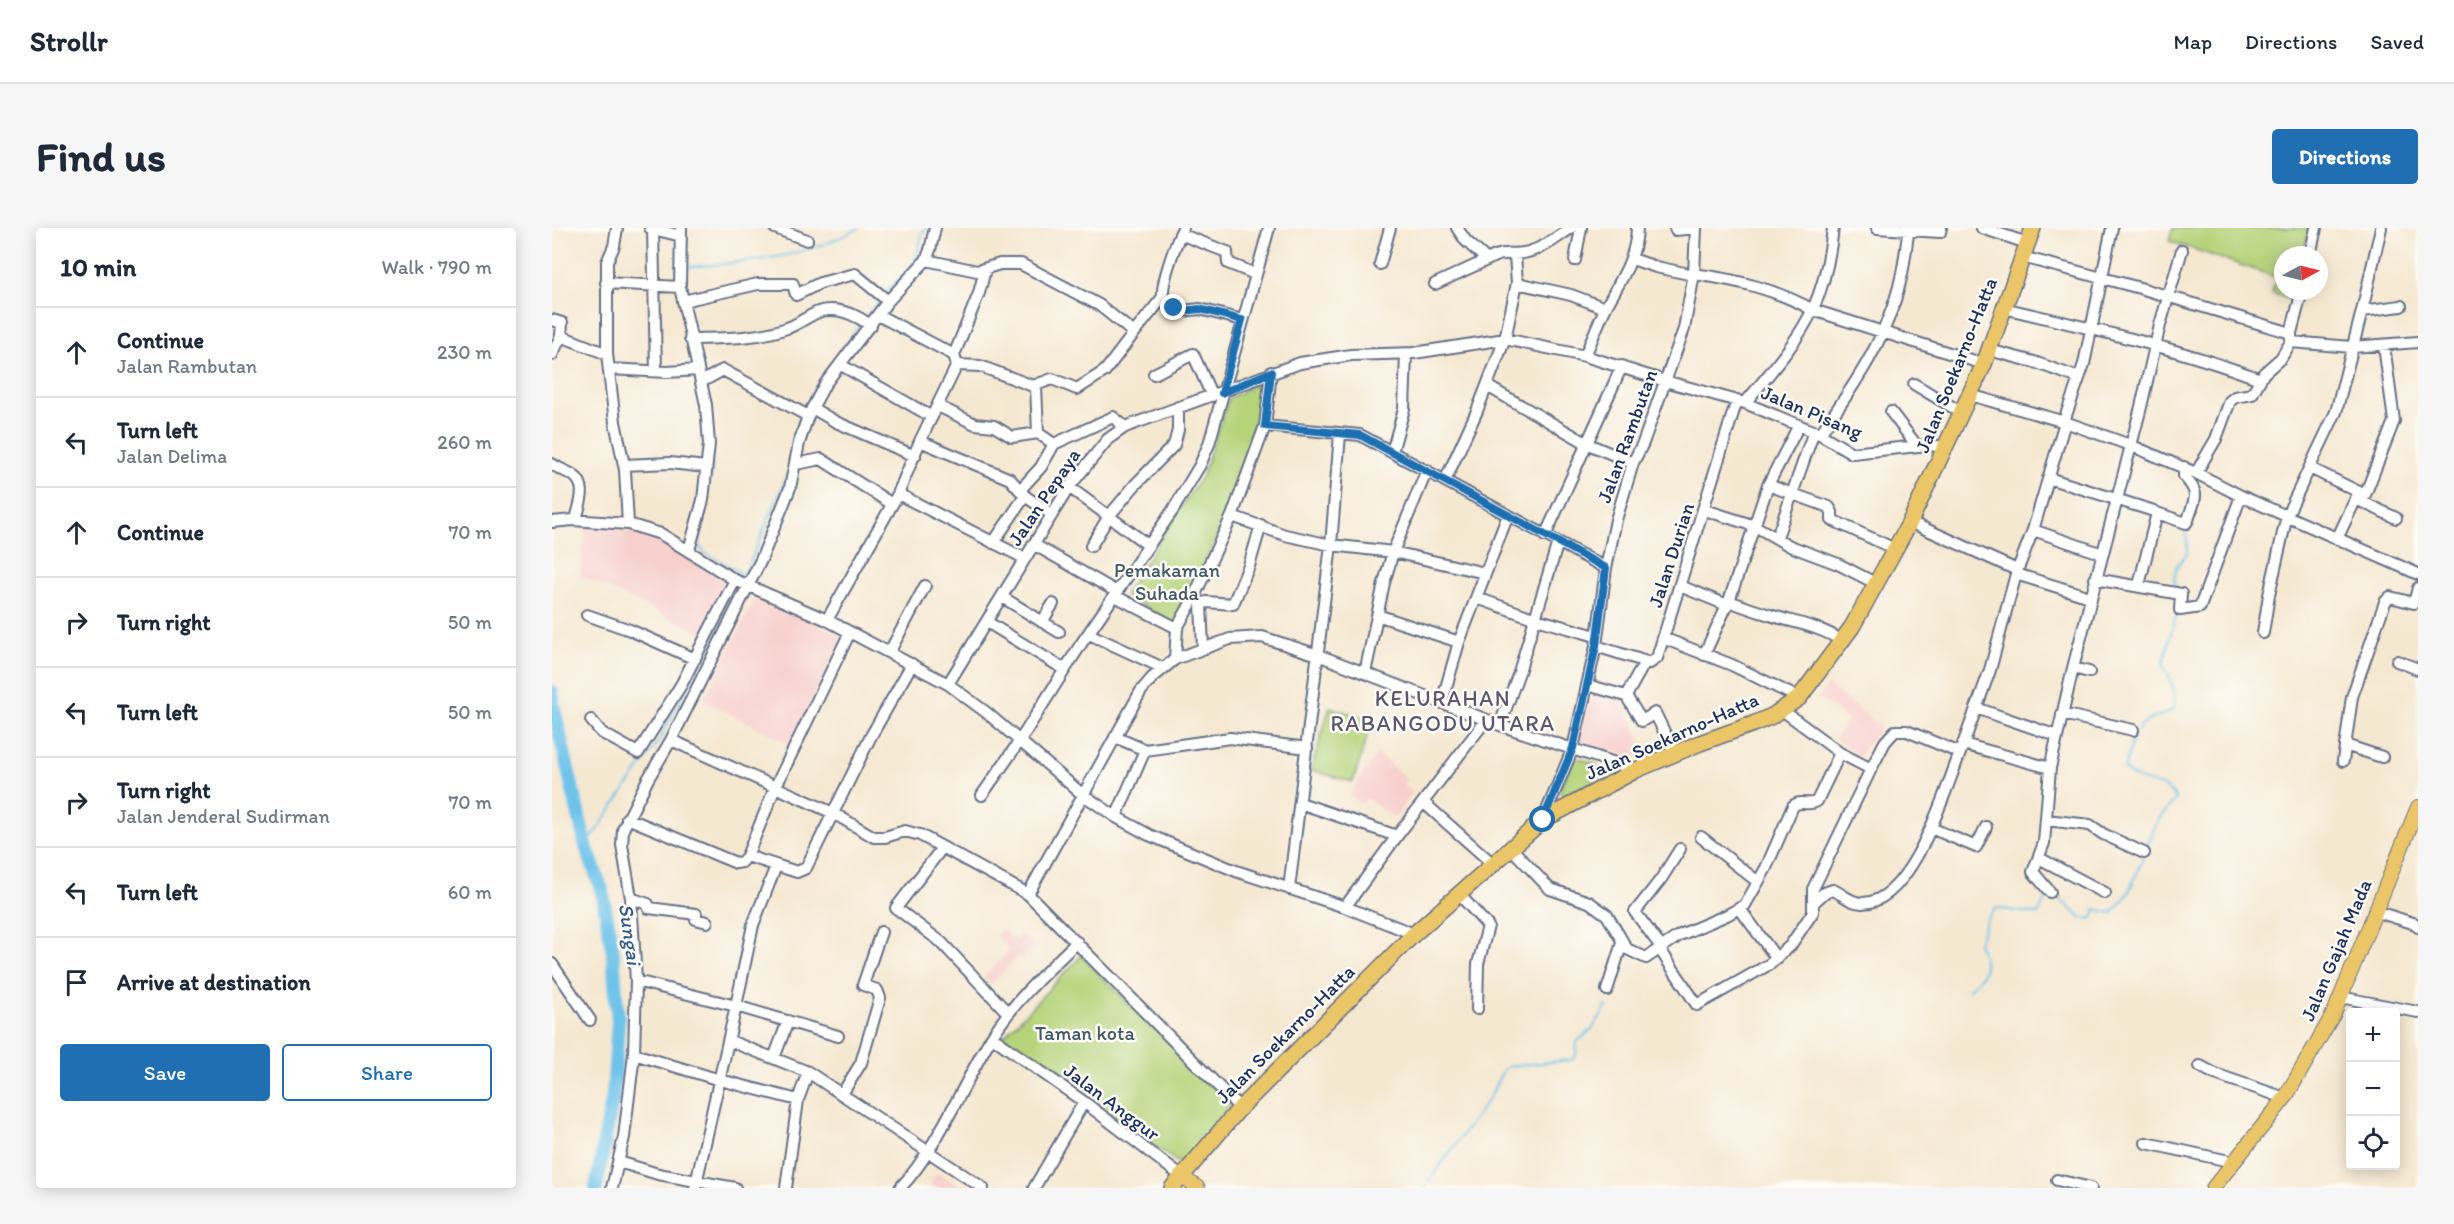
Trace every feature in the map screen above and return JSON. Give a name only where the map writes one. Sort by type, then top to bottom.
[{"type":"highway","name":"Jalan Soekarno-Hatta","points":[[1176,1182],[1240,1108],[1414,934],[1543,820],[1636,770],[1753,724],[1782,710],[1799,698],[1842,641],[1877,584],[1910,522],[1986,357],[2027,243]]},
{"type":"main road","name":"Jalan Gajah Mada","points":[[2213,1188],[2285,1098],[2328,1023],[2418,807]]},
{"type":"main road","points":[[1176,1182],[1198,1188]]},
{"type":"street","points":[[617,228],[614,246],[607,262],[607,354],[615,422],[624,465],[628,524]]},
{"type":"street","points":[[657,371],[652,228],[681,232],[680,287],[701,382],[709,444],[703,500],[689,550]]},
{"type":"street","points":[[775,228],[807,240]]},
{"type":"street","points":[[612,1188],[619,1162],[634,1054],[636,981],[631,898],[626,880],[622,844],[623,829],[671,740],[742,582],[790,488],[806,413],[841,365],[866,322],[878,315],[926,260],[935,228]]},
{"type":"street","points":[[982,795],[1019,742],[1064,669],[1173,510],[1205,456],[1217,394],[1269,228]]},
{"type":"street","points":[[1380,264],[1390,228]]},
{"type":"street","points":[[1457,228],[1466,241],[1487,260]]},
{"type":"street","points":[[1575,260],[1581,228]]},
{"type":"street","points":[[1585,356],[1605,308],[1624,278],[1632,259],[1637,228]]},
{"type":"street","points":[[1675,228],[1676,230],[1696,228]]},
{"type":"street","name":"Jalan Rambutan","points":[[1543,820],[1573,748],[1596,641],[1606,568],[1616,520],[1633,463],[1643,443],[1684,329],[1694,274],[1696,228]]},
{"type":"street","points":[[1741,402],[1773,368],[1813,310],[1826,271],[1833,228]]},
{"type":"street","points":[[1877,228],[1909,228],[1940,232],[1941,228]]},
{"type":"street","points":[[1778,537],[1817,433],[1862,373],[1883,332],[1901,278],[1909,228]]},
{"type":"street","points":[[1982,228],[2027,243],[2101,279],[2169,297],[2289,334],[2352,347],[2418,342]]},
{"type":"street","points":[[1813,903],[1833,890],[1858,903],[1865,904],[1881,897],[1895,886],[1910,869],[1931,828],[1990,670],[2017,572],[2033,530],[2079,378],[2092,328],[2112,228]]},
{"type":"street","points":[[2312,246],[2316,228]]},
{"type":"street","points":[[2263,633],[2287,515],[2336,412],[2381,228]]},
{"type":"street","points":[[1435,284],[1499,253],[1506,252],[1515,255],[1538,249],[1569,229]]},
{"type":"street","points":[[1242,320],[1200,309],[1182,311],[1174,308],[1163,297],[1162,289],[1171,266],[1175,243],[1182,231],[1227,252],[1228,263],[1255,274]]},
{"type":"street","points":[[2050,892],[2033,872],[2044,843],[2050,768],[2090,597],[2181,250]]},
{"type":"street","points":[[1444,480],[1487,386],[1505,339],[1517,283],[1515,255]]},
{"type":"street","points":[[1632,259],[1656,267],[1754,285],[1793,299],[1813,310],[1883,332],[1986,357],[2034,363],[2079,378]]},
{"type":"street","points":[[926,260],[977,271],[1000,264],[1021,264],[1099,306],[1134,333]]},
{"type":"street","points":[[827,620],[898,494],[920,441],[938,406],[956,360],[985,270]]},
{"type":"street","points":[[683,301],[758,284],[793,284],[796,295],[820,283],[855,274],[888,301]]},
{"type":"street","points":[[606,283],[680,287]]},
{"type":"street","points":[[1517,283],[1571,296],[1605,308]]},
{"type":"street","points":[[878,315],[956,360],[1036,386],[1052,379],[1071,388],[1081,387],[1105,371],[1163,297]]},
{"type":"street","points":[[2048,478],[2154,510],[2186,523],[2195,494],[2193,485],[2184,476],[2216,439],[2230,401],[2235,397],[2251,395],[2266,370],[2281,358],[2299,300]]},
{"type":"street","points":[[2362,311],[2401,306]]},
{"type":"street","points":[[2003,308],[2092,328],[2210,360],[2260,379]]},
{"type":"street","points":[[690,339],[745,337],[786,329],[818,312],[829,309],[844,312],[866,322]]},
{"type":"street","points":[[552,320],[562,323],[561,336],[552,355]]},
{"type":"street","points":[[561,336],[607,354]]},
{"type":"street","name":"Jalan Pisang","points":[[1505,339],[1585,356],[1741,402],[1817,433],[1851,453],[1917,446],[1946,447]]},
{"type":"street","name":"Jalan Pepaya","points":[[948,684],[969,646],[987,622],[1069,487],[1108,439],[1125,427],[1271,372],[1326,358],[1406,354],[1505,339]]},
{"type":"street","points":[[2358,496],[2365,495],[2394,422],[2384,345]]},
{"type":"street","points":[[1154,374],[1193,354],[1217,394]]},
{"type":"street","points":[[1392,452],[1404,409],[1406,354]]},
{"type":"street","points":[[841,365],[932,417]]},
{"type":"street","points":[[1545,536],[1622,366]]},
{"type":"street","points":[[609,369],[698,370]]},
{"type":"street","points":[[701,382],[723,369],[806,413],[836,422],[915,456]]},
{"type":"street","points":[[1175,659],[1177,628],[1232,516],[1265,426],[1271,372]]},
{"type":"street","points":[[1914,384],[1962,413]]},
{"type":"street","points":[[1036,386],[1038,433]]},
{"type":"street","points":[[1487,386],[1588,444],[1633,463]]},
{"type":"street","points":[[1970,395],[2065,422],[2130,445],[2418,574]]},
{"type":"street","name":"Jalan Durian","points":[[1645,662],[1656,660],[1741,402]]},
{"type":"street","points":[[938,406],[975,424],[994,426],[1012,437],[1038,433],[1054,444]]},
{"type":"street","points":[[1091,546],[1109,516],[1173,445],[1178,430],[1178,407]]},
{"type":"street","points":[[1891,412],[1917,446]]},
{"type":"street","points":[[993,543],[1054,444],[1113,417],[1125,427]]},
{"type":"street","points":[[1704,655],[1728,603],[1768,485],[1799,425]]},
{"type":"street","points":[[1265,426],[1360,435],[1606,568]]},
{"type":"street","points":[[1289,889],[1331,545],[1340,434]]},
{"type":"street","points":[[920,441],[1010,479],[1051,514]]},
{"type":"street","points":[[796,464],[821,459],[892,504]]},
{"type":"street","points":[[624,465],[670,463],[706,467]]},
{"type":"street","points":[[552,464],[573,475],[581,484],[582,496],[575,520]]},
{"type":"street","points":[[2310,468],[2396,518]]},
{"type":"street","points":[[1365,673],[1393,552],[1427,470]]},
{"type":"street","points":[[1768,485],[1829,507],[1832,520],[1895,549]]},
{"type":"street","points":[[1069,487],[1148,545]]},
{"type":"street","points":[[898,494],[1024,558]]},
{"type":"street","points":[[2095,579],[2179,593],[2180,610],[2200,608],[2241,496]]},
{"type":"street","points":[[2337,538],[2358,496]]},
{"type":"street","points":[[1705,510],[1755,526],[1778,537],[1790,546],[1838,564],[1877,584]]},
{"type":"street","points":[[2139,585],[2157,513]]},
{"type":"street","points":[[1442,702],[1459,642],[1508,515]]},
{"type":"street","points":[[1232,516],[1285,535],[1331,545],[1393,552],[1485,573]]},
{"type":"street","points":[[552,522],[575,520],[628,524],[660,534],[742,582],[890,651],[948,684],[987,713],[1082,794],[1116,817],[1149,835],[1236,871],[1345,907],[1414,934]]},
{"type":"street","points":[[1910,522],[2017,572],[2090,597]]},
{"type":"street","points":[[1203,648],[1201,604],[1206,602],[1233,604],[1249,566],[1261,525]]},
{"type":"street","points":[[2033,530],[2103,554]]},
{"type":"street","points":[[1500,725],[1536,619],[1558,542]]},
{"type":"street","points":[[1033,544],[1177,628]]},
{"type":"street","points":[[591,720],[602,733],[638,753],[742,582]]},
{"type":"street","points":[[890,651],[925,586]]},
{"type":"street","points":[[1680,586],[1728,603],[1828,632],[1842,641]]},
{"type":"street","points":[[2343,761],[2352,696],[2385,602],[2390,597],[2414,603],[2418,588]]},
{"type":"street","points":[[1002,597],[1059,632]]},
{"type":"street","points":[[1477,598],[1596,641],[1645,662],[1626,696]]},
{"type":"street","points":[[1042,622],[1053,604]]},
{"type":"street","points":[[587,615],[630,630],[695,659]]},
{"type":"street","points":[[1377,615],[1459,642]]},
{"type":"street","points":[[987,622],[1064,669]]},
{"type":"street","points":[[627,818],[736,863],[742,862],[747,856],[775,788],[850,632]]},
{"type":"street","points":[[1089,634],[1163,668]]},
{"type":"street","points":[[1028,894],[1141,691],[1175,659],[1230,639],[1262,637],[1318,654],[1486,720],[1636,770]]},
{"type":"street","points":[[1663,638],[1732,665],[1799,698]]},
{"type":"street","points":[[2397,661],[2418,669]]},
{"type":"street","points":[[747,856],[801,872],[806,868],[872,736],[912,664]]},
{"type":"street","points":[[2073,668],[2090,672]]},
{"type":"street","points":[[1587,685],[1626,696],[1642,721],[1655,713],[1675,754]]},
{"type":"street","points":[[1976,708],[2057,736]]},
{"type":"street","points":[[1782,710],[1840,753],[1871,769]]},
{"type":"street","points":[[2062,714],[2133,730]]},
{"type":"street","points":[[1345,907],[1486,720]]},
{"type":"street","points":[[1680,849],[1661,879],[1635,912],[1660,947],[1695,1005],[1719,994],[1777,959],[1790,946],[1814,910],[1812,896],[1819,875],[1891,733],[1899,730],[1962,748],[2050,768]]},
{"type":"street","points":[[1115,737],[1145,750],[1230,738],[1307,748]]},
{"type":"street","points":[[671,740],[833,813],[873,837],[885,837],[911,831],[1028,894],[1240,1108]]},
{"type":"street","points":[[2345,745],[2382,757]]},
{"type":"street","points":[[1116,817],[1145,750]]},
{"type":"street","points":[[1511,848],[1550,889],[1589,902],[1607,915],[1627,950],[1642,957],[1648,957],[1660,947],[1699,926],[1740,909],[1749,899],[1758,882],[1793,806],[1799,802],[1812,804],[1817,801],[1840,753]]},
{"type":"street","points":[[1300,802],[1397,836]]},
{"type":"street","points":[[1423,802],[1493,864]]},
{"type":"street","points":[[2046,820],[2090,825],[2103,834],[2144,853]]},
{"type":"street","points":[[1931,828],[1976,847],[1986,827]]},
{"type":"street","points":[[1701,837],[1758,882]]},
{"type":"street","points":[[942,848],[896,908],[941,942],[967,973],[1008,1013]]},
{"type":"street","points":[[2038,858],[2105,893]]},
{"type":"street","points":[[695,1184],[730,1041],[753,925],[776,866]]},
{"type":"street","points":[[1460,894],[1488,926],[1478,964],[1478,1008]]},
{"type":"street","points":[[631,898],[648,904],[649,908],[696,914],[696,919],[707,922]]},
{"type":"street","points":[[1740,909],[1777,959]]},
{"type":"street","points":[[2374,911],[2396,916],[2418,927]]},
{"type":"street","points":[[842,1094],[861,1063],[880,998],[877,990],[863,985],[881,932]]},
{"type":"street","points":[[900,1188],[912,1175],[927,1151],[1008,1013],[1077,942]]},
{"type":"street","points":[[1607,990],[1622,943]]},
{"type":"street","points":[[552,964],[590,1020]]},
{"type":"street","points":[[636,981],[736,1006],[838,1036]]},
{"type":"street","points":[[2340,997],[2418,1012]]},
{"type":"street","points":[[774,1058],[788,1021]]},
{"type":"street","name":"Jalan Anggur","points":[[992,1037],[1084,1102],[1176,1182]]},
{"type":"street","points":[[730,1041],[808,1072],[983,1188]]},
{"type":"street","points":[[634,1054],[720,1080],[798,1100]]},
{"type":"street","points":[[2200,1066],[2225,1078],[2285,1098]]},
{"type":"street","points":[[786,1188],[798,1100],[808,1072]]},
{"type":"street","points":[[1034,1188],[1084,1102]]},
{"type":"street","points":[[2146,1143],[2234,1162]]},
{"type":"street","points":[[619,1162],[695,1184],[735,1188]]},
{"type":"street","points":[[2057,1180],[2091,1188]]},
{"type":"shaded area","points":[[586,525],[657,536],[729,585],[704,634],[580,575]]},
{"type":"shaded area","points":[[758,593],[843,637],[790,744],[703,700]]},
{"type":"shaded area","points":[[1828,685],[1881,727],[1858,757],[1835,738],[1848,720],[1818,697]]},
{"type":"shaded area","points":[[1593,689],[1621,695],[1645,753],[1635,757],[1578,742]]},
{"type":"shaded area","points":[[1377,754],[1407,779],[1403,784],[1413,792],[1395,818],[1366,798],[1362,804],[1349,795]]},
{"type":"shaded area","points":[[1002,929],[1015,941],[1021,934],[1034,946],[1021,959],[1018,956],[991,985],[983,978],[1009,950],[995,936]]},
{"type":"shaded area","points":[[937,1173],[964,1188],[936,1188],[930,1185]]},
{"type":"green space","points":[[2173,228],[2309,228],[2306,246],[2274,246],[2274,276],[2169,241]]},
{"type":"green space","name":"Pemakaman Suhada","points":[[1266,379],[1261,430],[1234,500],[1176,625],[1124,595],[1202,476],[1229,398]]},
{"type":"green space","points":[[1330,707],[1372,720],[1353,782],[1311,770]]},
{"type":"green space","points":[[1575,757],[1596,764],[1600,772],[1598,779],[1563,796],[1559,790]]},
{"type":"green space","name":"Taman kota","points":[[1081,956],[1231,1104],[1183,1166],[1001,1039]]},
{"type":"waterway","points":[[684,267],[774,257],[818,246],[859,228]]},
{"type":"waterway","points":[[884,294],[910,268],[916,259],[923,231],[929,228]]},
{"type":"waterway","points":[[685,275],[688,296]]},
{"type":"waterway","points":[[865,318],[880,298]]},
{"type":"waterway","points":[[803,409],[831,364],[862,322]]},
{"type":"waterway","points":[[2262,369],[2273,359]]},
{"type":"waterway","points":[[2227,397],[2230,392],[2237,392]]},
{"type":"waterway","points":[[791,458],[793,437],[801,415]]},
{"type":"waterway","points":[[711,477],[712,464]]},
{"type":"waterway","points":[[742,581],[787,476]]},
{"type":"waterway","points":[[703,521],[699,546],[704,552],[745,575]]},
{"type":"waterway","points":[[2178,591],[2174,580],[2177,565],[2187,554],[2187,537],[2183,529],[2185,525]]},
{"type":"waterway","points":[[586,846],[660,739],[740,586]]},
{"type":"waterway","points":[[2138,730],[2149,720],[2173,710],[2175,698],[2173,687],[2163,666],[2178,614]]},
{"type":"waterway","name":"Sungai","points":[[552,692],[553,705],[586,846],[602,890],[613,953],[618,1021],[613,1095],[596,1188]]},
{"type":"waterway","points":[[2134,734],[2124,769],[2136,778],[2165,788],[2176,799],[2158,820],[2146,849]]},
{"type":"waterway","points":[[2053,893],[2082,918],[2090,919],[2094,916],[2095,909],[2112,913],[2128,894],[2143,858]]},
{"type":"waterway","points":[[1969,989],[1983,973],[1985,963],[1978,943],[1987,920],[1995,908],[2038,914],[2048,896]]},
{"type":"waterway","points":[[1424,1188],[1490,1097],[1503,1070],[1509,1066],[1572,1060],[1576,1055],[1577,1042],[1592,1029],[1607,1006]]},
{"type":"district","name":"KELURAHAN RABANGODU UTARA","points":[[1443,710]]},
{"type":"route","points":[[1174,308],[1182,311],[1200,309],[1242,320],[1222,393],[1271,372],[1265,426],[1360,435],[1606,568],[1596,646],[1573,748],[1543,820]]}]
